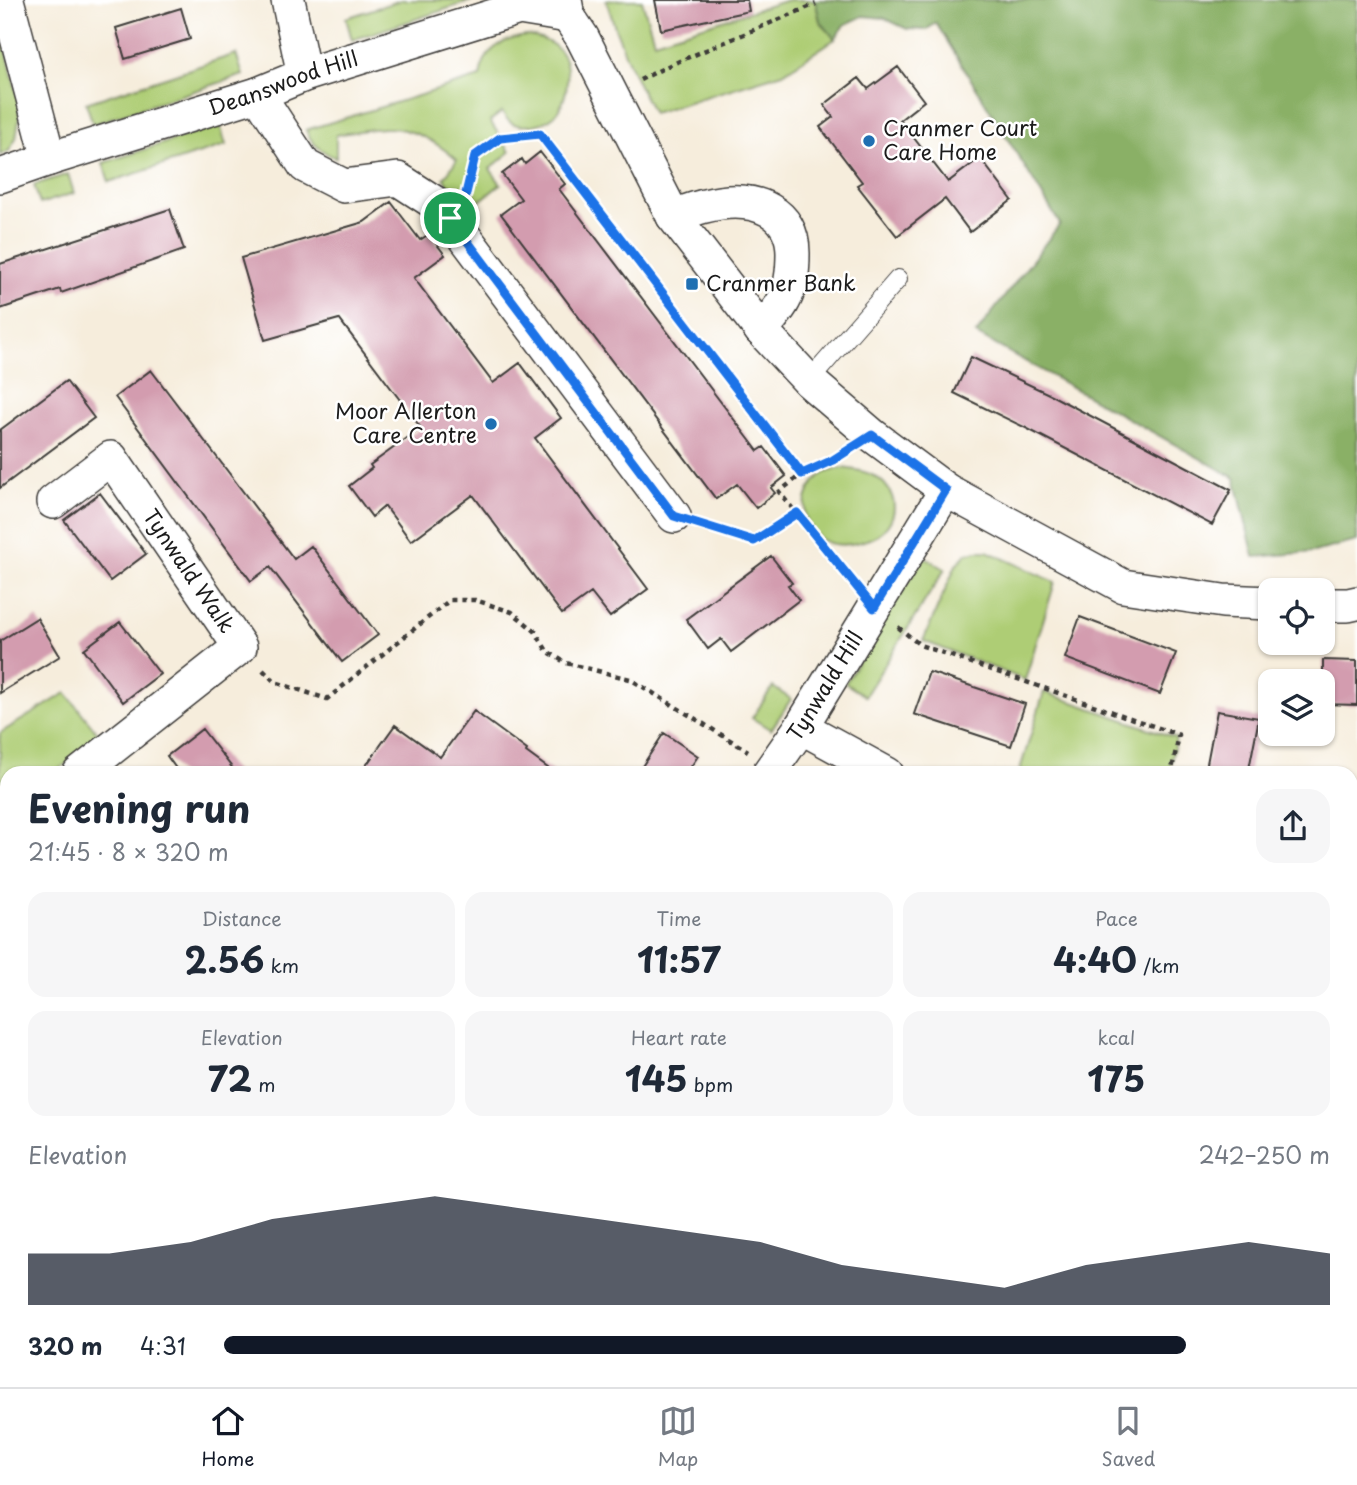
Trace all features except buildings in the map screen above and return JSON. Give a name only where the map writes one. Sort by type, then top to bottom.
[{"type":"street","points":[[7,0],[49,159]]},
{"type":"street","points":[[288,0],[304,75]]},
{"type":"street","name":"Deanswood Hill","points":[[0,176],[258,94],[304,75],[519,8],[566,8]]},
{"type":"street","points":[[566,8],[673,216],[761,330],[809,381],[872,435],[946,490],[1124,586],[1223,601],[1258,602]]},
{"type":"street","points":[[258,94],[305,166],[344,186],[398,180],[443,208],[674,516]]},
{"type":"street","points":[[673,216],[699,207],[745,203],[768,208],[784,221],[793,243],[793,273],[784,300],[761,330]]},
{"type":"street","name":"Tynwald Walk","points":[[52,502],[111,458],[240,647],[89,766]]},
{"type":"street","name":"Tynwald Hill","points":[[773,766],[801,727],[946,490]]},
{"type":"street","points":[[1335,605],[1357,603]]},
{"type":"street","points":[[801,727],[872,766]]},
{"type":"lane","points":[[809,381],[898,279]]},
{"type":"path","points":[[611,95],[670,65],[816,4]]},
{"type":"path","points":[[450,218],[463,206],[475,156],[500,138],[540,134],[802,474]]},
{"type":"path","points":[[872,435],[833,460],[802,474],[779,492],[874,608],[920,645],[1179,735],[1173,766]]},
{"type":"path","points":[[674,516],[754,541],[797,513]]},
{"type":"path","points":[[240,647],[275,682],[327,699],[450,600],[475,600],[512,612],[535,631],[547,650],[566,663],[630,679],[764,766]]},
{"type":"green space","points":[[401,0],[474,0],[352,40],[346,18]]},
{"type":"green space","points":[[606,0],[642,0],[654,41],[788,0],[815,0],[820,21],[835,39],[783,73],[653,113],[626,58]]},
{"type":"green space","points":[[815,0],[1357,0],[1357,541],[1314,552],[1254,557],[1235,478],[976,334],[1060,224],[936,23],[926,30],[907,29],[884,18],[863,16],[844,25],[835,39],[820,21]]},
{"type":"green space","points":[[0,22],[19,104],[19,120],[16,138],[9,151],[0,155]]},
{"type":"green space","points":[[525,36],[548,41],[563,56],[567,83],[563,102],[554,116],[538,124],[514,124],[502,112],[490,121],[510,152],[490,169],[501,184],[467,211],[444,178],[457,160],[425,138],[407,131],[387,128],[336,135],[336,158],[318,147],[308,135],[306,130],[480,77],[485,60],[494,48],[508,40]]},
{"type":"green space","points":[[236,54],[243,75],[93,124],[86,103]]},
{"type":"green space","points":[[220,125],[226,145],[109,182],[103,163]]},
{"type":"green space","points":[[68,174],[74,193],[40,204],[34,185]]},
{"type":"green space","points":[[841,468],[864,472],[879,479],[889,490],[894,503],[892,518],[883,531],[861,542],[844,545],[829,543],[819,538],[809,525],[805,511],[807,496],[819,477]]},
{"type":"green space","points":[[987,551],[1055,582],[1025,680],[923,641],[956,565],[966,554]]},
{"type":"green space","points":[[924,557],[945,569],[865,696],[845,683]]},
{"type":"green space","points":[[773,687],[791,699],[771,730],[752,718]]},
{"type":"green space","points":[[1044,692],[1176,738],[1170,766],[1021,766]]},
{"type":"green space","points":[[66,693],[101,737],[63,766],[0,766],[0,733]]},
{"type":"place","name":"Cranmer Court Care Home","points":[[869,141]]},
{"type":"place","name":"Cranmer Bank","points":[[692,284]]},
{"type":"place","name":"Moor Allerton Care Centre","points":[[491,424]]},
{"type":"route","points":[[540,134],[802,474],[833,460],[872,435],[946,490],[874,608],[797,513],[754,541],[674,516],[450,218],[463,206],[475,156],[500,138],[540,134]]}]
